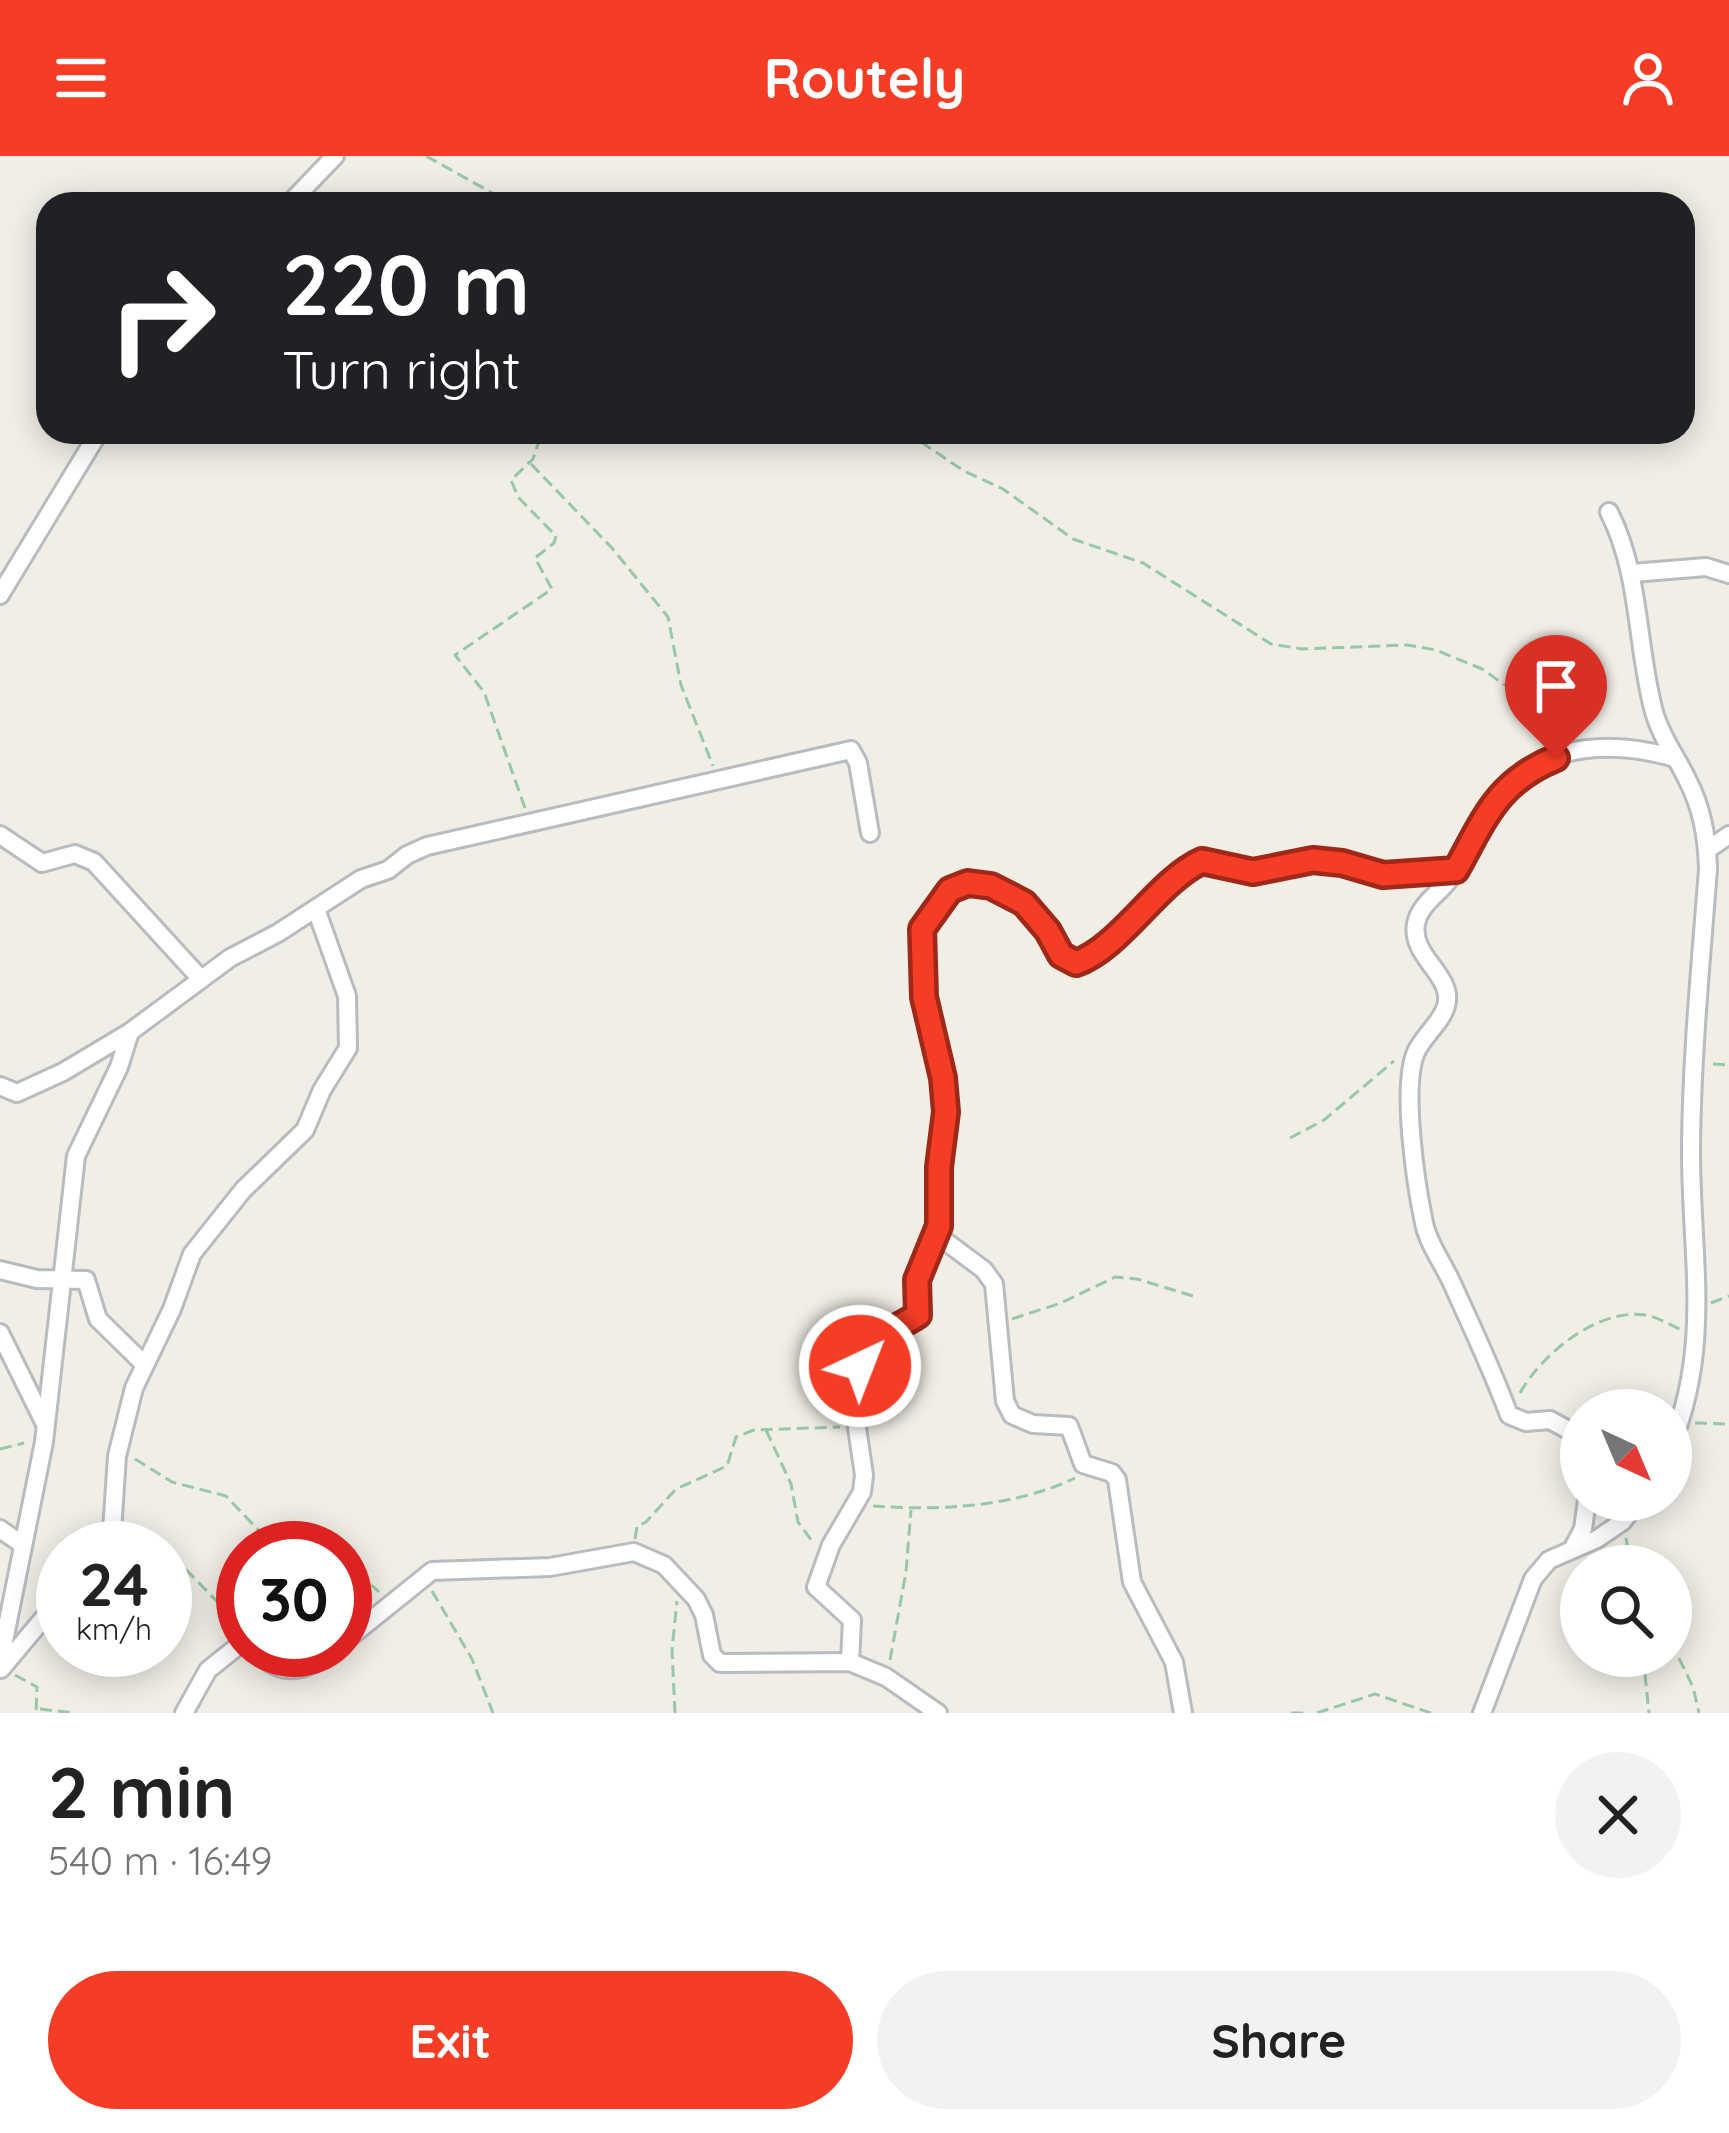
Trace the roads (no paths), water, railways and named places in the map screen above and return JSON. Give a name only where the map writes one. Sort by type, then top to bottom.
[{"type":"street","points":[[300,192],[335,156]]},
{"type":"street","points":[[0,595],[92,444]]},
{"type":"street","points":[[1609,512],[1632,573],[1640,652],[1660,730],[1696,799],[1706,830],[1691,1148],[1698,1339],[1687,1389]]},
{"type":"street","points":[[1632,573],[1706,567],[1729,574]]},
{"type":"street","points":[[1560,1425],[1509,1415],[1424,1226],[1410,1106],[1414,1055],[1446,1008],[1447,995],[1420,950],[1416,921],[1456,870],[1504,789],[1535,767],[1598,746],[1626,746],[1675,758]]},
{"type":"street","points":[[0,1086],[17,1093],[63,1072],[130,1032],[200,978],[414,851],[851,750],[858,763],[870,833]]},
{"type":"street","points":[[0,835],[42,863],[75,854],[94,862],[200,978]]},
{"type":"street","points":[[1707,850],[1729,835]]},
{"type":"street","points":[[850,1662],[852,1620],[816,1587],[827,1555],[862,1492],[857,1428],[860,1366],[865,1352],[890,1328],[918,1315],[917,1280],[937,1235],[945,1094],[924,997],[920,940],[922,929],[950,890],[968,883],[1006,892],[1036,914],[1061,955],[1076,963],[1202,861],[1253,872],[1313,860],[1383,875],[1456,870]]},
{"type":"street","points":[[113,1521],[118,1449],[134,1388],[200,1241],[305,1130],[348,1048],[347,996],[316,909]]},
{"type":"street","points":[[0,1667],[45,1434],[76,1156],[119,1067],[130,1032]]},
{"type":"street","points":[[937,1235],[984,1270],[994,1284],[1005,1401],[1012,1415],[1033,1424],[1069,1426],[1083,1464],[1112,1473],[1117,1480],[1132,1582],[1174,1662],[1183,1713]]},
{"type":"street","points":[[0,1270],[37,1279],[86,1280],[98,1319],[144,1364]]},
{"type":"street","points":[[0,1334],[45,1434]]},
{"type":"street","points":[[1577,1545],[1597,1539],[1623,1521]]},
{"type":"street","points":[[0,1529],[23,1546]]},
{"type":"street","points":[[372,1619],[423,1576],[444,1569],[550,1567],[634,1552],[664,1564],[681,1582],[704,1615],[712,1655],[720,1663],[850,1662],[886,1677],[938,1713]]},
{"type":"street","points":[[1482,1713],[1533,1579],[1560,1553]]},
{"type":"street","points":[[0,1667],[36,1625]]},
{"type":"street","points":[[184,1713],[216,1664]]}]
